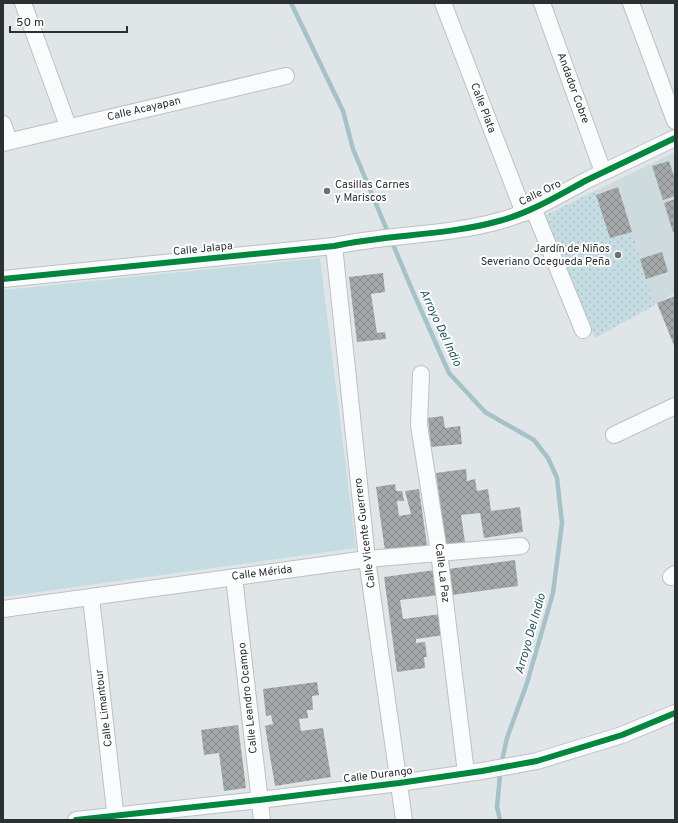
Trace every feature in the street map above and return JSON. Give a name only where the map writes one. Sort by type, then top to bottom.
[{"type":"street","points":[[24,3],[68,126]]},
{"type":"street","name":"Calle Plata","points":[[443,3],[528,210],[583,330]]},
{"type":"street","name":"Andador Cobre","points":[[542,3],[603,172]]},
{"type":"street","points":[[631,3],[675,121]]},
{"type":"street","name":"Calle Acayapan","points":[[6,142],[68,126],[286,76]]},
{"type":"street","points":[[3,124],[6,142]]},
{"type":"street","name":"Calle Oro","points":[[404,236],[471,228],[500,221],[528,210],[675,138]]},
{"type":"street","name":"Calle Jalapa","points":[[3,279],[334,246],[363,239],[404,236]]},
{"type":"street","name":"Calle Vicente Guerrero","points":[[334,246],[368,559],[404,820]]},
{"type":"street","name":"Calle La Paz","points":[[421,374],[419,425],[439,552],[466,773]]},
{"type":"street","points":[[614,435],[675,406]]},
{"type":"street","name":"Calle Mérida","points":[[3,609],[368,559],[521,546]]},
{"type":"street","name":"Calle Leandro Ocampo","points":[[234,577],[262,820]]},
{"type":"street","name":"Calle Limantour","points":[[91,596],[116,818]]},
{"type":"street","name":"Calle Durango","points":[[76,820],[116,818],[400,783],[482,771],[537,761],[622,734],[675,713]]},
{"type":"shaded area","name":"Jardín de Niños Severiano Ocegueda Peña","points":[[673,153],[675,157],[675,293],[595,338],[544,216]]},
{"type":"shaded area","points":[[595,191],[610,238],[632,232],[655,305],[595,338],[544,216]]},
{"type":"shaded area","points":[[320,258],[356,548],[3,597],[3,290]]},
{"type":"building","points":[[669,161],[675,179],[675,196],[663,200],[652,166]]},
{"type":"building","points":[[618,187],[632,232],[610,238],[596,195]]},
{"type":"building","points":[[675,199],[675,231],[673,232],[664,203]]},
{"type":"building","points":[[662,252],[668,272],[646,279],[640,259]]},
{"type":"building","points":[[383,273],[385,292],[371,294],[377,333],[385,332],[386,339],[357,342],[349,277]]},
{"type":"building","points":[[675,296],[675,348],[657,303]]},
{"type":"building","points":[[443,416],[445,428],[460,426],[462,444],[431,447],[428,418]]},
{"type":"building","points":[[466,469],[467,481],[475,479],[477,491],[488,489],[491,511],[520,507],[523,532],[484,538],[480,513],[461,515],[465,542],[446,545],[436,473]]},
{"type":"building","points":[[395,484],[396,491],[402,491],[404,501],[397,501],[399,516],[411,514],[405,491],[419,489],[427,545],[385,551],[376,487]]},
{"type":"building","points":[[515,560],[518,586],[452,595],[448,569]]},
{"type":"building","points":[[435,570],[439,595],[400,600],[403,619],[441,614],[444,635],[416,639],[416,643],[425,642],[427,657],[424,657],[425,668],[397,672],[384,577]]},
{"type":"building","points":[[317,682],[319,695],[312,696],[313,710],[307,710],[308,718],[299,719],[301,731],[323,728],[331,777],[275,786],[265,726],[273,724],[271,715],[266,716],[263,689]]},
{"type":"building","points":[[238,725],[246,788],[224,791],[219,753],[204,755],[201,730]]},
{"type":"waterway","name":"Arroyo Del Indio","points":[[291,3],[343,111],[353,149],[449,373],[485,412],[534,440],[548,458],[557,478],[562,523],[553,593],[527,683],[507,738],[501,765],[497,807],[500,820]]},
{"type":"cycle path","points":[[3,279],[334,246],[375,239],[458,230],[479,226],[511,218],[675,138]]},
{"type":"cycle path","points":[[76,820],[259,800],[482,771],[537,761],[622,735],[675,713]]},
{"type":"place","name":"Casillas Carnes y Mariscos","points":[[327,191]]},
{"type":"place","name":"Jardín de Niños Severiano Ocegueda Peña","points":[[618,255]]}]
